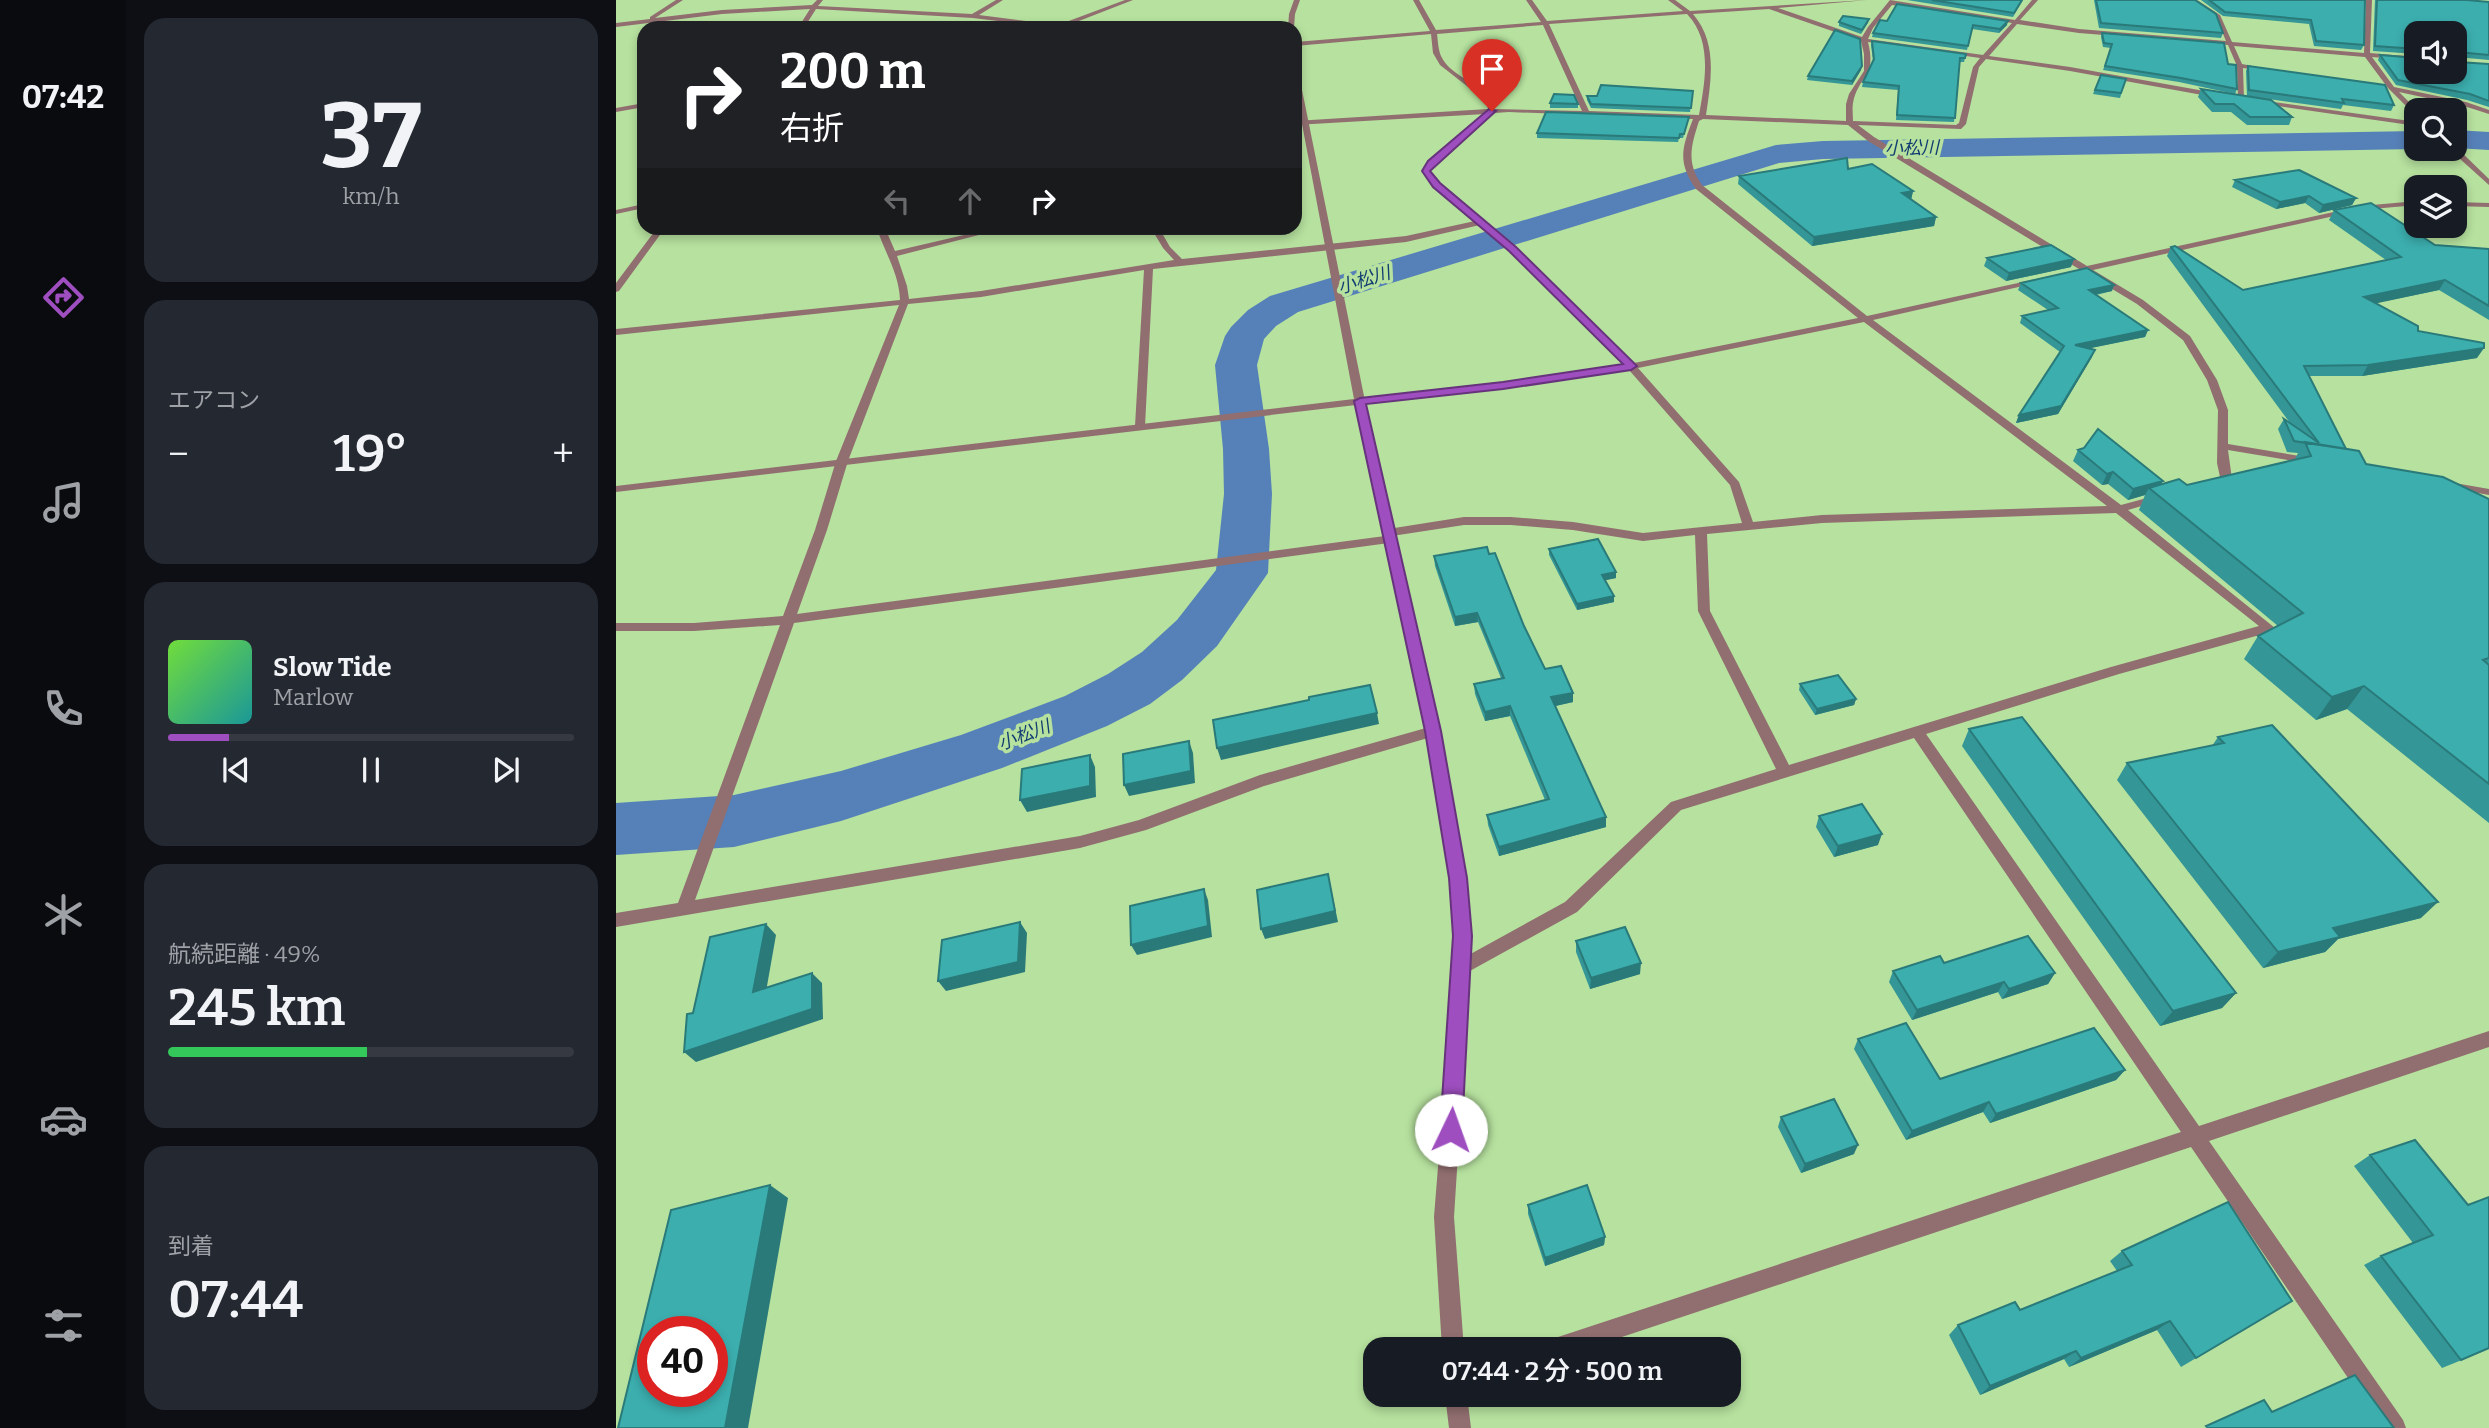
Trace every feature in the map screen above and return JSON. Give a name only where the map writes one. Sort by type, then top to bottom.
[{"type":"street","points":[[648,20],[680,0]]},
{"type":"street","points":[[805,21],[820,0]]},
{"type":"street","points":[[973,16],[1000,0]]},
{"type":"street","points":[[1079,21],[1130,0]]},
{"type":"street","points":[[1292,21],[1297,0]]},
{"type":"street","points":[[1416,0],[1434,33],[1436,52],[1442,64],[1489,100],[1492,111]]},
{"type":"street","points":[[1529,0],[1545,23],[1586,112]]},
{"type":"street","points":[[1671,0],[1697,21],[1706,42],[1707,86],[1702,117]]},
{"type":"street","points":[[1302,43],[1864,0]]},
{"type":"street","points":[[1302,122],[1492,111],[1586,112],[1958,127],[1962,124],[1976,67],[2035,0]]},
{"type":"street","points":[[2193,0],[2218,16],[2240,66],[2241,100]]},
{"type":"street","points":[[2369,0],[2367,55],[2404,101]]},
{"type":"street","points":[[1849,122],[1849,105],[1869,67],[1869,52],[1864,40],[1870,27],[1892,1],[2079,31],[2404,58]]},
{"type":"street","points":[[867,8],[875,4]]},
{"type":"street","points":[[640,21],[814,7],[867,8],[1014,21]]},
{"type":"street","points":[[1770,7],[1864,40],[1984,56],[2241,100],[2404,122]]},
{"type":"street","points":[[616,24],[637,21]]},
{"type":"street","points":[[2240,66],[2267,70]]},
{"type":"street","points":[[2378,85],[2466,104],[2489,112]]},
{"type":"street","points":[[616,110],[637,106]]},
{"type":"street","points":[[1492,111],[1431,163],[1426,171],[1436,185],[1508,245],[1631,366],[1735,484],[1748,526]]},
{"type":"street","points":[[1462,967],[1571,908],[1676,806],[1916,730],[2116,670],[2269,628],[2119,509],[1910,354],[1699,187],[1686,171],[1685,157],[1696,120],[1702,117]]},
{"type":"street","points":[[1849,122],[1871,139],[2140,302],[2187,338],[2212,380],[2223,410],[2226,479],[2199,486]]},
{"type":"street","points":[[1302,130],[1330,248],[1388,536],[1433,731],[1458,878],[1463,936],[1462,967],[1444,1217],[1452,1337]]},
{"type":"street","points":[[2466,161],[2489,183]]},
{"type":"street","points":[[2467,204],[2489,205]]},
{"type":"street","points":[[2074,272],[2361,208],[2404,205]]},
{"type":"street","points":[[617,210],[637,207]]},
{"type":"street","points":[[616,332],[904,304],[1180,262],[1406,239],[1479,223]]},
{"type":"street","points":[[616,289],[657,235]]},
{"type":"street","points":[[684,908],[821,530],[842,461],[904,304],[902,280],[883,235]]},
{"type":"street","points":[[890,255],[973,235]]},
{"type":"street","points":[[1159,235],[1180,262]]},
{"type":"street","points":[[1140,426],[1149,267]]},
{"type":"street","points":[[616,489],[1140,426],[1503,386],[1631,366],[1868,319],[2049,277]]},
{"type":"street","points":[[2223,446],[2330,464]]},
{"type":"street","points":[[2436,483],[2489,492]]},
{"type":"street","points":[[616,626],[694,627],[787,620],[1272,554],[1464,521],[1511,521],[1573,526],[1643,537],[1748,526],[1947,513],[2119,509],[2172,494]]},
{"type":"street","points":[[1701,533],[1704,611],[1785,772]]},
{"type":"street","points":[[1916,730],[2395,1428]]},
{"type":"street","points":[[616,920],[1080,842],[1141,826],[1260,781],[1433,731]]},
{"type":"street","points":[[1591,1337],[2489,1039]]},
{"type":"street","points":[[1457,1407],[1460,1428]]},
{"type":"building","points":[[1932,0],[2022,0],[2014,13]]},
{"type":"building","points":[[2096,0],[2195,0],[2216,14],[2223,33],[2101,23]]},
{"type":"building","points":[[2209,0],[2365,0],[2364,45],[2316,41],[2311,20],[2225,12]]},
{"type":"building","points":[[2377,0],[2489,2],[2489,55],[2467,53],[2467,21],[2404,21],[2404,48],[2375,46]]},
{"type":"building","points":[[1897,4],[2008,21],[2000,29],[1973,25],[1968,46],[1873,33],[1880,20],[1887,21]]},
{"type":"building","points":[[1843,16],[1869,19],[1862,30],[1839,22]]},
{"type":"building","points":[[1835,30],[1860,39],[1862,66],[1852,81],[1808,76]]},
{"type":"building","points":[[2102,33],[2224,43],[2228,64],[2236,65],[2237,89],[2105,66],[2112,44],[2104,43]]},
{"type":"building","points":[[1872,41],[1966,54],[1965,58],[1960,58],[1955,118],[1897,115],[1899,86],[1863,82],[1874,59]]},
{"type":"building","points":[[2380,55],[2404,57],[2404,81],[2398,80]]},
{"type":"building","points":[[2467,63],[2489,64],[2489,101],[2470,94],[2419,84],[2467,84]]},
{"type":"building","points":[[2248,66],[2385,85],[2394,105],[2342,99],[2344,103],[2249,90]]},
{"type":"building","points":[[2101,75],[2126,79],[2121,93],[2095,90]]},
{"type":"building","points":[[1601,85],[1693,91],[1691,108],[1591,104],[1587,96],[1597,96]]},
{"type":"building","points":[[2201,89],[2271,100],[2292,117],[2250,117],[2234,104],[2215,104]]},
{"type":"building","points":[[1554,94],[1574,95],[1578,104],[1550,103]]},
{"type":"building","points":[[1546,112],[1689,117],[1684,134],[1680,134],[1679,138],[1537,133]]},
{"type":"building","points":[[1847,158],[1848,169],[1872,164],[1913,191],[1902,193],[1936,217],[1814,237],[1739,176]]},
{"type":"building","points":[[2299,170],[2356,198],[2323,205],[2309,196],[2280,202],[2235,180]]},
{"type":"building","points":[[2371,203],[2404,225],[2404,238],[2424,238],[2435,245],[2489,249],[2489,306],[2445,280],[2364,297],[2418,326],[2418,331],[2484,343],[2484,348],[2368,365],[2304,366],[2346,449],[2294,441],[2284,419],[2319,443],[2171,247],[2175,246],[2243,290],[2401,257],[2334,210]]},
{"type":"building","points":[[2051,245],[2074,259],[2009,273],[1987,258]]},
{"type":"building","points":[[2087,268],[2114,285],[2089,290],[2148,330],[2075,345],[2095,350],[2061,406],[2019,415],[2064,346],[2022,316],[2058,308],[2021,283]]},
{"type":"building","points":[[2098,429],[2163,481],[2133,489],[2113,472],[2107,474],[2078,450],[2084,448]]},
{"type":"building","points":[[2305,442],[2359,451],[2366,464],[2443,477],[2489,499],[2489,658],[2483,660],[2489,665],[2489,784],[2364,686],[2332,697],[2258,636],[2303,613],[2149,488],[2179,479],[2187,485],[2311,456]]},
{"type":"building","points":[[1598,539],[1616,572],[1602,575],[1614,596],[1577,604],[1549,549]]},
{"type":"building","points":[[1487,547],[1489,554],[1495,553],[1524,626],[1545,669],[1561,666],[1573,693],[1551,697],[1606,817],[1499,847],[1487,815],[1549,799],[1510,706],[1485,712],[1474,684],[1504,678],[1477,613],[1455,617],[1434,556]]},
{"type":"building","points":[[1838,675],[1856,699],[1817,709],[1800,684]]},
{"type":"building","points":[[1370,685],[1377,713],[1217,748],[1213,720]]},
{"type":"building","points":[[2022,717],[2236,993],[2173,1011],[1969,729]]},
{"type":"building","points":[[2272,725],[2438,902],[2333,928],[2340,937],[2278,952],[2127,763],[2224,743],[2218,737]]},
{"type":"building","points":[[1189,741],[1191,771],[1124,785],[1123,754]]},
{"type":"building","points":[[1090,755],[1090,786],[1020,800],[1022,769]]},
{"type":"building","points":[[1862,804],[1882,834],[1838,846],[1819,816]]},
{"type":"building","points":[[1328,874],[1335,911],[1261,929],[1257,890]]},
{"type":"building","points":[[1204,889],[1208,926],[1131,945],[1130,906]]},
{"type":"building","points":[[1020,922],[1018,962],[938,981],[942,940]]},
{"type":"building","points":[[766,924],[753,992],[812,973],[812,1009],[684,1052],[687,1014],[693,1013],[710,937]]},
{"type":"building","points":[[1625,927],[1641,963],[1591,978],[1576,941]]},
{"type":"building","points":[[2028,936],[2055,973],[2009,989],[2004,982],[1917,1010],[1893,971],[1940,956],[1944,963]]},
{"type":"building","points":[[1906,1023],[1940,1079],[2094,1028],[2125,1070],[1996,1114],[1989,1102],[1912,1131],[1858,1039]]},
{"type":"building","points":[[1834,1099],[1858,1145],[1805,1164],[1781,1117]]},
{"type":"building","points":[[2415,1140],[2468,1205],[2489,1197],[2489,1348],[2461,1360],[2381,1256],[2433,1235],[2370,1155]]},
{"type":"building","points":[[770,1185],[725,1428],[618,1428],[637,1350],[637,1407],[728,1407],[728,1316],[645,1316],[671,1210]]},
{"type":"building","points":[[1587,1185],[1605,1237],[1545,1258],[1528,1205]]},
{"type":"building","points":[[2228,1202],[2292,1301],[2196,1358],[2170,1321],[2081,1358],[2076,1351],[1990,1386],[1958,1325],[2015,1302],[2020,1310],[2132,1265],[2122,1251]]},
{"type":"building","points":[[2355,1375],[2394,1428],[2206,1426],[2264,1400],[2272,1412]]},
{"type":"waterway","name":"小松川","points":[[616,829],[734,821],[841,796],[980,752],[1086,711],[1129,689],[1162,666],[1197,633],[1242,573],[1248,494],[1246,449],[1236,365],[1245,336],[1262,318],[1284,304],[1776,154],[1823,150],[2404,140]]},
{"type":"waterway","name":"小松川","points":[[2467,140],[2489,141]]},
{"type":"route","points":[[1451,1130],[1463,936],[1458,878],[1433,731],[1360,401],[1503,386],[1631,366],[1513,249],[1436,185],[1426,171],[1431,163],[1492,111]]}]
